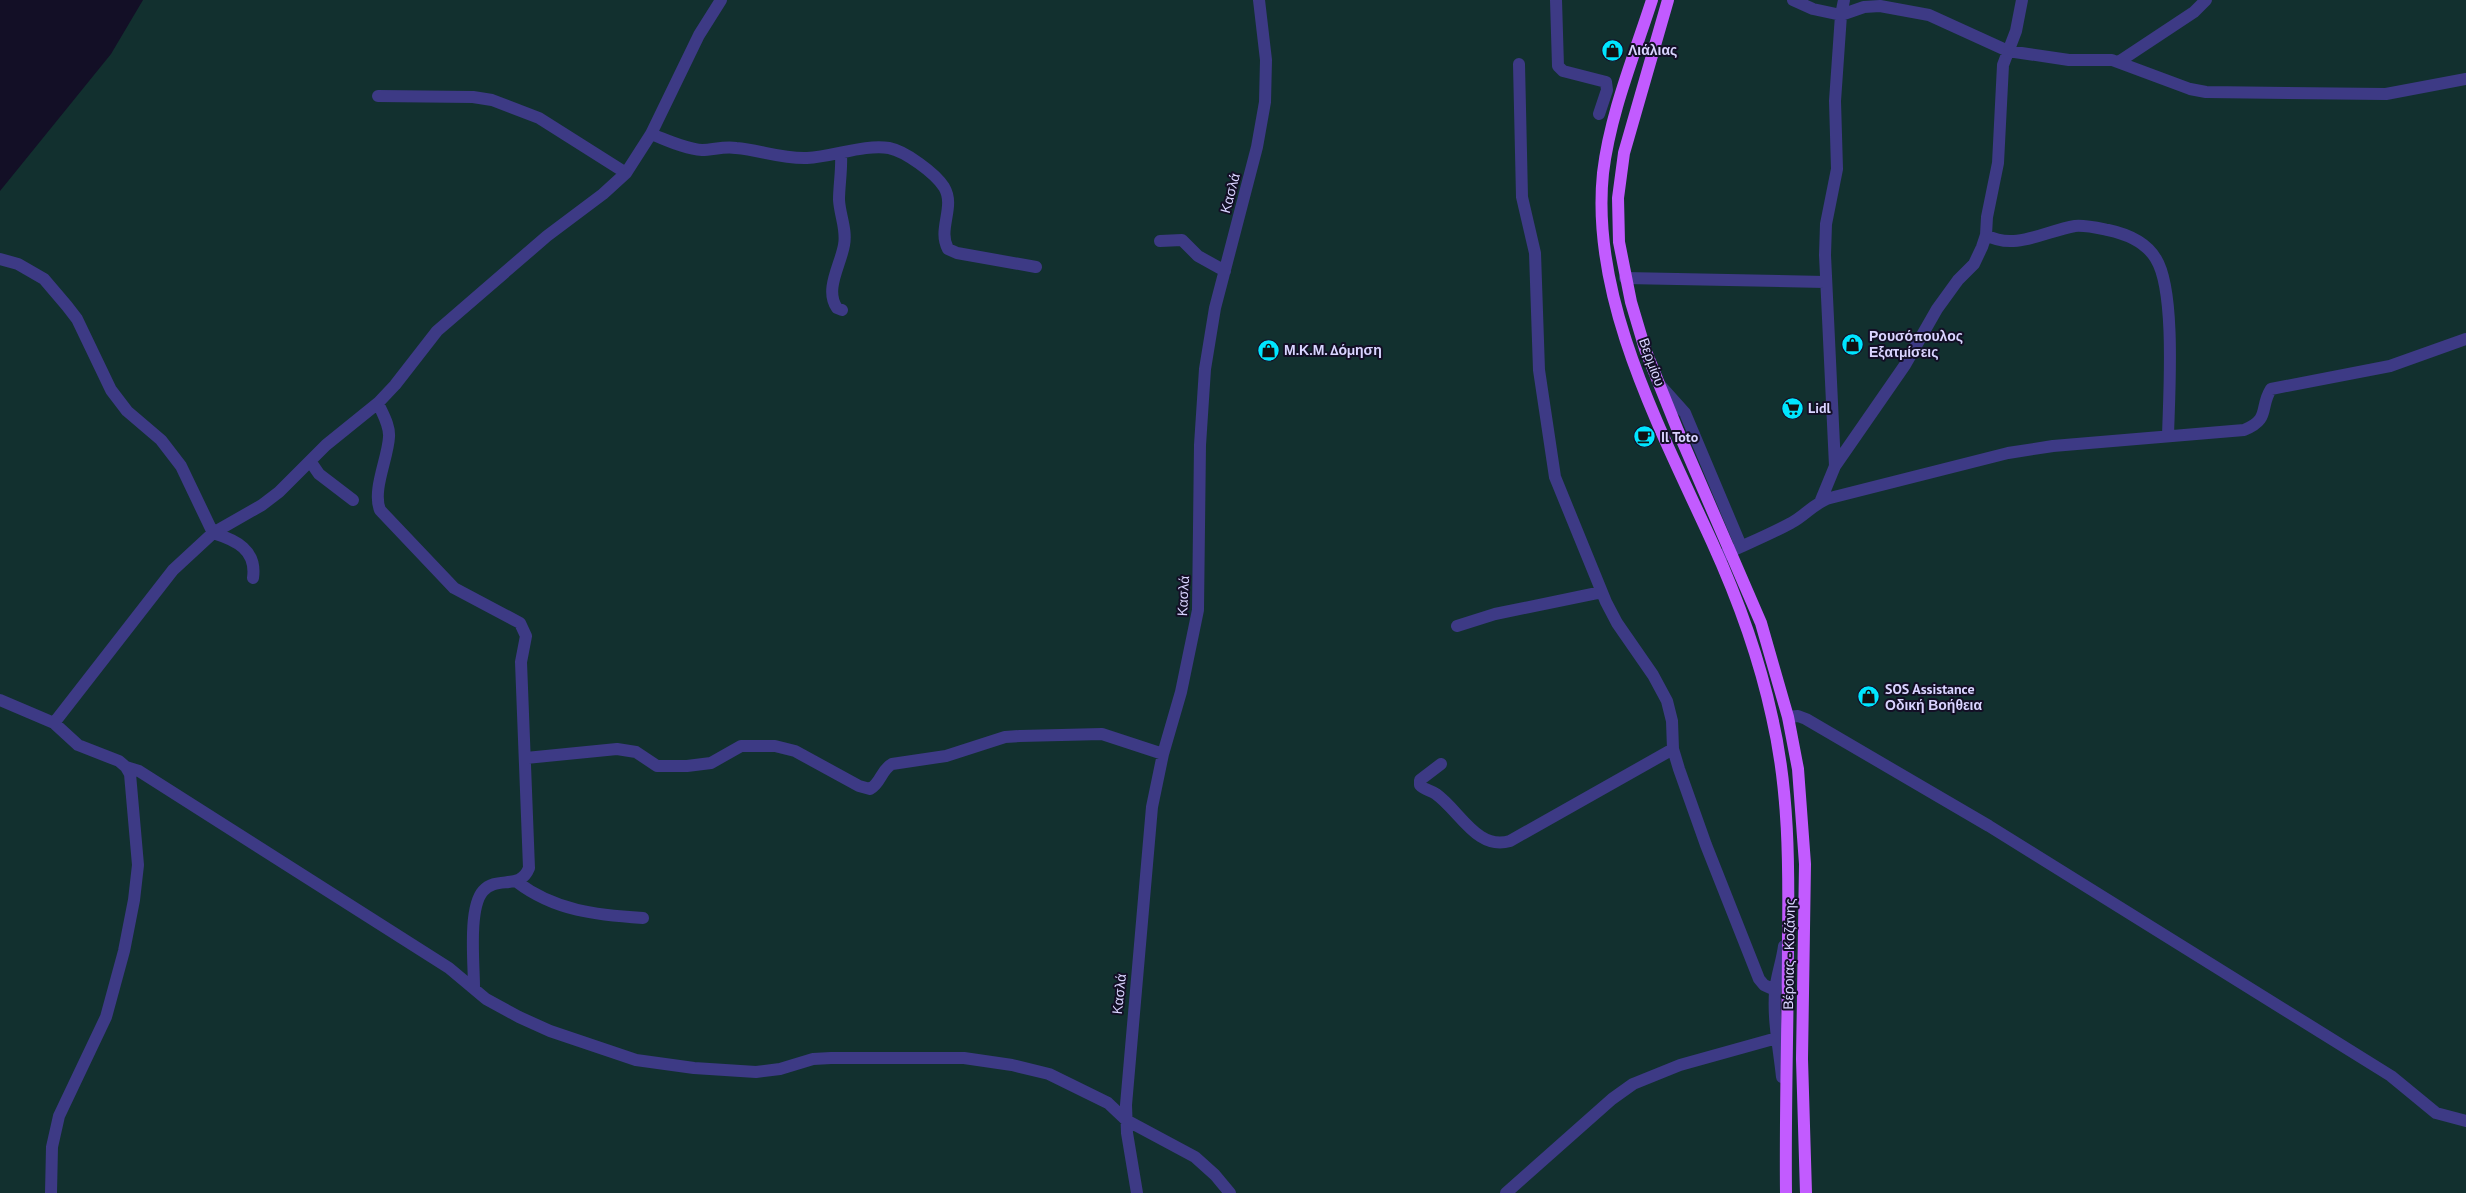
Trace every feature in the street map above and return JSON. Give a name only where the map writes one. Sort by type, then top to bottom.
[{"type":"main road","name":"Βερμίου","points":[[1652,0],[1607,151],[1602,196],[1604,242],[1616,306],[1665,436],[1730,552],[1748,630],[1773,721]]},
{"type":"main road","name":"Βερμίου","points":[[1668,0],[1629,133],[1619,182],[1617,220],[1625,278],[1646,349],[1761,622],[1788,717]]},
{"type":"main road","name":"Βέροιας - Κοζάνης","points":[[1788,717],[1798,769],[1805,864],[1802,1058],[1806,1193]]},
{"type":"main road","name":"Βέροιας - Κοζάνης","points":[[1773,721],[1786,815],[1788,914],[1786,1193]]},
{"type":"street","points":[[54,723],[173,570],[213,533],[262,505],[296,477],[344,429],[378,403],[401,378],[437,331],[540,242],[603,194],[626,172],[651,134],[699,35],[721,0]]},
{"type":"street","name":"Κασλά","points":[[1137,1193],[1126,1120],[1129,1051],[1148,835],[1163,754],[1181,692],[1196,624],[1199,587],[1200,445],[1204,379],[1215,308],[1257,148],[1266,102],[1266,60],[1259,0]]},
{"type":"street","points":[[1556,0],[1558,66],[1562,70],[1606,82],[1607,90],[1599,114]]},
{"type":"street","points":[[1793,0],[1813,9],[1841,15],[1864,7],[1880,6],[1930,15],[2008,51],[2069,60],[2120,61],[2190,89],[2206,92],[2386,94],[2466,79]]},
{"type":"street","points":[[1835,466],[1825,282],[1826,224],[1837,169],[1835,101],[1841,15],[1844,0]]},
{"type":"street","points":[[1730,552],[1791,523],[1808,513],[1820,500],[1835,466],[1905,365],[1937,308],[1958,280],[1974,264],[1986,236],[1986,217],[1998,164],[2003,65],[2016,31],[2022,0]]},
{"type":"street","points":[[2120,61],[2194,12],[2206,0]]},
{"type":"street","points":[[1519,64],[1522,191],[1535,254],[1541,389],[1555,477],[1602,592],[1617,623],[1653,676],[1667,701],[1672,722],[1673,749],[1706,845],[1759,979],[1764,985],[1775,990]]},
{"type":"street","points":[[378,96],[473,97],[492,100],[539,118],[626,172]]},
{"type":"street","points":[[651,134],[700,150],[735,148],[784,157],[805,158],[881,147],[891,148],[907,155],[940,182],[945,189],[948,211],[943,236],[948,249],[957,253],[1036,267]]},
{"type":"street","points":[[841,154],[840,214],[846,236],[842,257],[834,277],[832,297],[837,308],[842,310]]},
{"type":"street","points":[[1986,236],[2011,242],[2075,226],[2088,227],[2124,234],[2148,250],[2161,268],[2167,309],[2170,365],[2168,436]]},
{"type":"street","points":[[1160,241],[1182,240],[1198,256],[1225,271]]},
{"type":"street","points":[[0,259],[18,264],[44,279],[67,306],[77,319],[111,390],[127,411],[161,440],[181,466],[213,533],[230,538],[248,551],[254,566],[253,578]]},
{"type":"street","points":[[1625,278],[1825,282]]},
{"type":"street","points":[[1820,500],[2008,453],[2053,446],[2244,430],[2254,426],[2262,419],[2272,389],[2390,366],[2466,339]]},
{"type":"street","points":[[378,403],[387,423],[389,437],[381,472],[378,501],[380,510],[450,584],[514,620],[524,628],[526,636],[522,662],[529,868],[523,878],[517,882],[494,884],[479,897],[474,927],[474,987]]},
{"type":"street","points":[[310,461],[319,474],[353,500]]},
{"type":"street","points":[[1457,626],[1495,614],[1602,592]]},
{"type":"street","points":[[0,700],[54,723],[78,745],[139,771],[356,912],[435,959],[474,987],[486,999],[519,1017],[572,1039],[636,1060],[756,1072],[831,1058],[976,1059],[1026,1068],[1061,1079],[1108,1103],[1126,1120],[1202,1162],[1230,1193]]},
{"type":"street","points":[[1788,717],[1798,716],[1853,745],[1989,826],[2391,1076],[2436,1113],[2466,1121]]},
{"type":"street","points":[[526,758],[617,749],[636,752],[657,766],[687,766],[711,763],[741,746],[775,746],[795,751],[860,786],[870,789],[877,784],[885,768],[892,764],[946,756],[1005,737],[1102,734],[1163,754]]},
{"type":"street","points":[[1440,764],[1420,780],[1420,785],[1435,793],[1483,839],[1495,844],[1503,844],[1673,749]]},
{"type":"street","points":[[50,1193],[52,1147],[58,1116],[106,1017],[124,951],[134,900],[138,865],[130,774],[126,767]]},
{"type":"street","points":[[517,882],[549,902],[578,912],[643,918]]},
{"type":"street","points":[[1786,1108],[1780,1051],[1774,1027],[1775,990],[1783,956],[1788,914]]},
{"type":"street","points":[[1506,1193],[1612,1098],[1633,1084],[1680,1065],[1776,1038]]},
{"type":"green space","points":[[143,0],[2466,0],[2466,1193],[0,1193],[0,191],[111,54]]},
{"type":"place","name":"Λιάλιας","points":[[1612,50]]},
{"type":"place","name":"Ρουσόπουλος Εξατμίσεις","points":[[1853,344]]},
{"type":"place","name":"Μ.Κ.Μ. Δόμηση","points":[[1268,350]]},
{"type":"place","name":"Lidl","points":[[1792,408]]},
{"type":"place","name":"Il Toto","points":[[1645,437]]},
{"type":"place","name":"SOS Assistance Οδική Βοήθεια","points":[[1869,697]]}]
